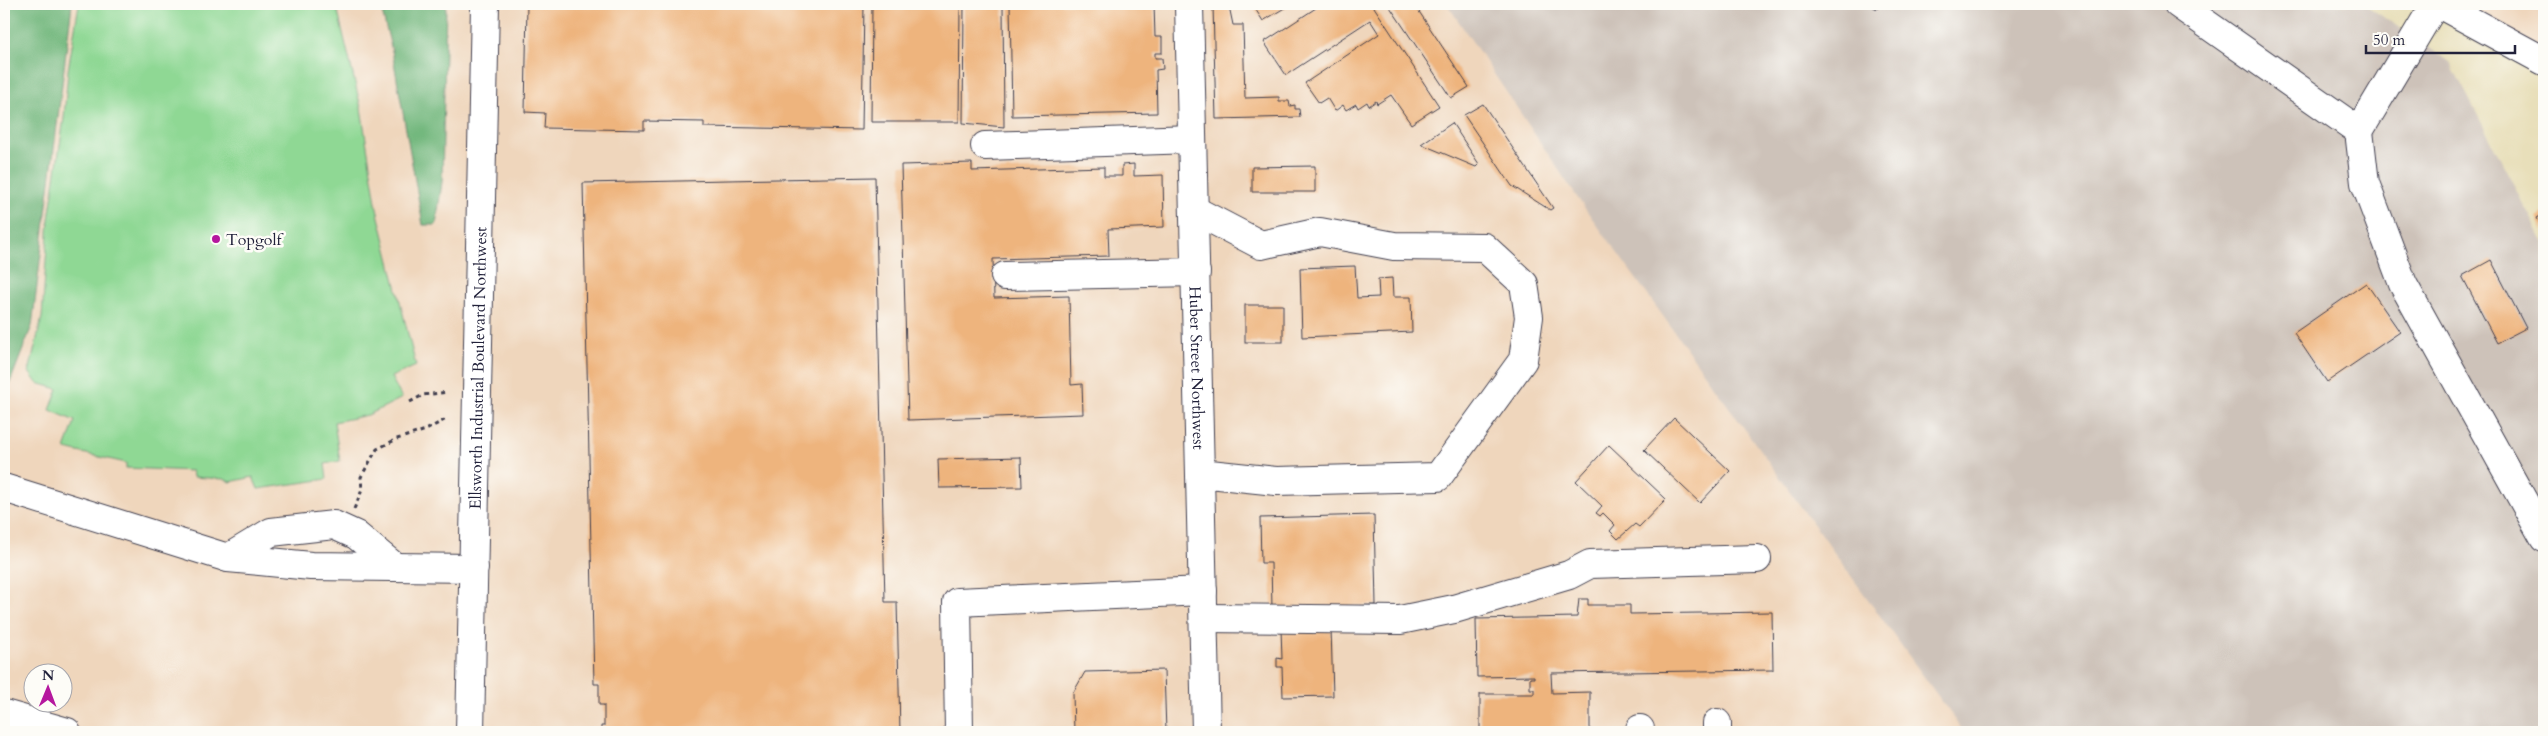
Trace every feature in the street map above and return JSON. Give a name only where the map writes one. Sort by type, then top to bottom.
[{"type":"street","name":"Ellsworth Industrial Boulevard Northwest","points":[[470,732],[485,4]]},
{"type":"street","name":"Huber Street Northwest","points":[[1189,4],[1206,732]]},
{"type":"street","points":[[2178,4],[2358,131]]},
{"type":"street","points":[[2544,61],[2437,4],[2358,131],[2365,183],[2403,284],[2544,538]]},
{"type":"street","points":[[985,146],[1192,139]]},
{"type":"street","points":[[1194,210],[1261,245],[1320,232],[1394,246],[1484,247],[1524,284],[1529,317],[1523,360],[1438,477],[1276,481],[1200,473]]},
{"type":"street","points":[[1005,276],[1196,272]]},
{"type":"street","points":[[4,488],[228,558],[310,566],[474,568]]},
{"type":"street","points":[[228,558],[271,532],[334,525],[356,536],[395,567]]},
{"type":"street","points":[[959,732],[957,602],[1203,605],[1400,620],[1464,607],[1569,576],[1590,564],[1757,559]]},
{"type":"street","points":[[4,714],[67,732]]},
{"type":"path","points":[[410,402],[423,395],[448,392]]},
{"type":"path","points":[[352,513],[362,490],[360,478],[377,449],[397,438],[426,430],[448,418]]},
{"type":"shaded area","points":[[72,4],[1498,4],[2001,732],[4,732],[4,388],[9,384],[32,326]]},
{"type":"shaded area","points":[[1447,4],[2364,4],[2450,62],[2544,243],[2544,732],[1964,732],[1579,200]]},
{"type":"shaded area","points":[[2448,4],[2544,4],[2544,65]]},
{"type":"green space","points":[[4,4],[72,4],[32,326],[9,385],[4,387]]},
{"type":"green space","name":"Topgolf","points":[[79,4],[336,4],[361,108],[377,209],[416,366],[391,377],[402,398],[368,415],[334,422],[340,461],[325,464],[327,479],[258,489],[253,477],[230,482],[224,479],[193,477],[192,471],[126,468],[126,463],[65,449],[75,421],[50,410],[58,389],[37,383],[29,372],[42,317],[49,219],[64,118],[68,70]]},
{"type":"green space","points":[[380,4],[446,4],[442,182],[436,225],[423,225],[392,51]]},
{"type":"building","points":[[527,4],[864,4],[862,130],[704,127],[704,122],[644,121],[644,130],[544,128],[545,113],[525,112]]},
{"type":"building","points":[[872,4],[960,4],[959,122],[871,122]]},
{"type":"building","points":[[964,4],[1003,4],[1004,127],[963,123]]},
{"type":"building","points":[[1010,4],[1154,4],[1155,37],[1162,37],[1162,53],[1155,53],[1155,58],[1162,58],[1163,69],[1156,70],[1157,113],[1012,116]]},
{"type":"building","points":[[1252,4],[1291,4],[1263,21]]},
{"type":"building","points":[[1322,4],[1372,4],[1439,106],[1411,124],[1391,95],[1377,104],[1376,101],[1369,106],[1367,102],[1358,108],[1356,104],[1346,110],[1343,105],[1335,111],[1327,98],[1319,103],[1305,83],[1379,34],[1370,20],[1286,75],[1264,42]]},
{"type":"building","points":[[1388,4],[1414,4],[1469,87],[1451,98]]},
{"type":"building","points":[[1868,4],[1880,4],[1877,9]]},
{"type":"building","points":[[1213,6],[1229,6],[1233,25],[1243,25],[1245,98],[1279,97],[1279,101],[1289,101],[1290,106],[1295,105],[1295,109],[1299,109],[1300,117],[1216,119]]},
{"type":"building","points":[[1483,104],[1553,208],[1550,210],[1512,186],[1464,115]]},
{"type":"building","points":[[1452,123],[1479,164],[1476,167],[1421,144]]},
{"type":"building","points":[[972,163],[972,171],[1104,167],[1104,176],[1122,176],[1122,165],[1134,164],[1134,176],[1163,175],[1164,227],[1108,229],[1109,256],[993,259],[994,298],[1069,296],[1071,385],[1082,384],[1083,414],[908,420],[901,165]]},
{"type":"building","points":[[1315,166],[1315,192],[1252,192],[1252,167]]},
{"type":"building","points":[[875,177],[885,602],[897,602],[900,732],[601,732],[601,726],[604,726],[604,705],[599,705],[599,684],[594,684],[583,183]]},
{"type":"building","points":[[2544,214],[2544,231],[2537,218]]},
{"type":"building","points":[[2491,260],[2526,328],[2497,343],[2462,276]]},
{"type":"building","points":[[1355,266],[1357,298],[1379,297],[1378,279],[1392,278],[1393,297],[1411,297],[1412,332],[1302,337],[1300,268]]},
{"type":"building","points":[[2366,283],[2400,332],[2327,382],[2294,333]]},
{"type":"building","points":[[1245,305],[1283,305],[1283,342],[1245,342]]},
{"type":"building","points":[[1674,418],[1730,471],[1700,503],[1644,450]]},
{"type":"building","points":[[1609,445],[1666,499],[1639,527],[1635,524],[1618,539],[1610,531],[1615,525],[1603,513],[1600,516],[1596,513],[1602,506],[1576,481]]},
{"type":"building","points":[[1021,457],[1022,487],[939,488],[938,459]]},
{"type":"building","points":[[1374,515],[1376,605],[1272,608],[1271,563],[1261,563],[1260,518]]},
{"type":"building","points":[[1579,599],[1588,599],[1588,605],[1630,605],[1630,614],[1772,612],[1773,670],[1551,673],[1552,693],[1590,692],[1590,732],[1480,732],[1480,694],[1534,694],[1534,689],[1530,689],[1530,678],[1534,678],[1534,676],[1477,677],[1476,619],[1577,617]]},
{"type":"building","points":[[1331,628],[1333,696],[1283,697],[1282,667],[1277,667],[1277,658],[1282,659],[1281,629]]},
{"type":"building","points":[[1164,670],[1166,732],[1074,732],[1073,693],[1085,672]]},
{"type":"place","name":"Topgolf","points":[[216,239]]}]
